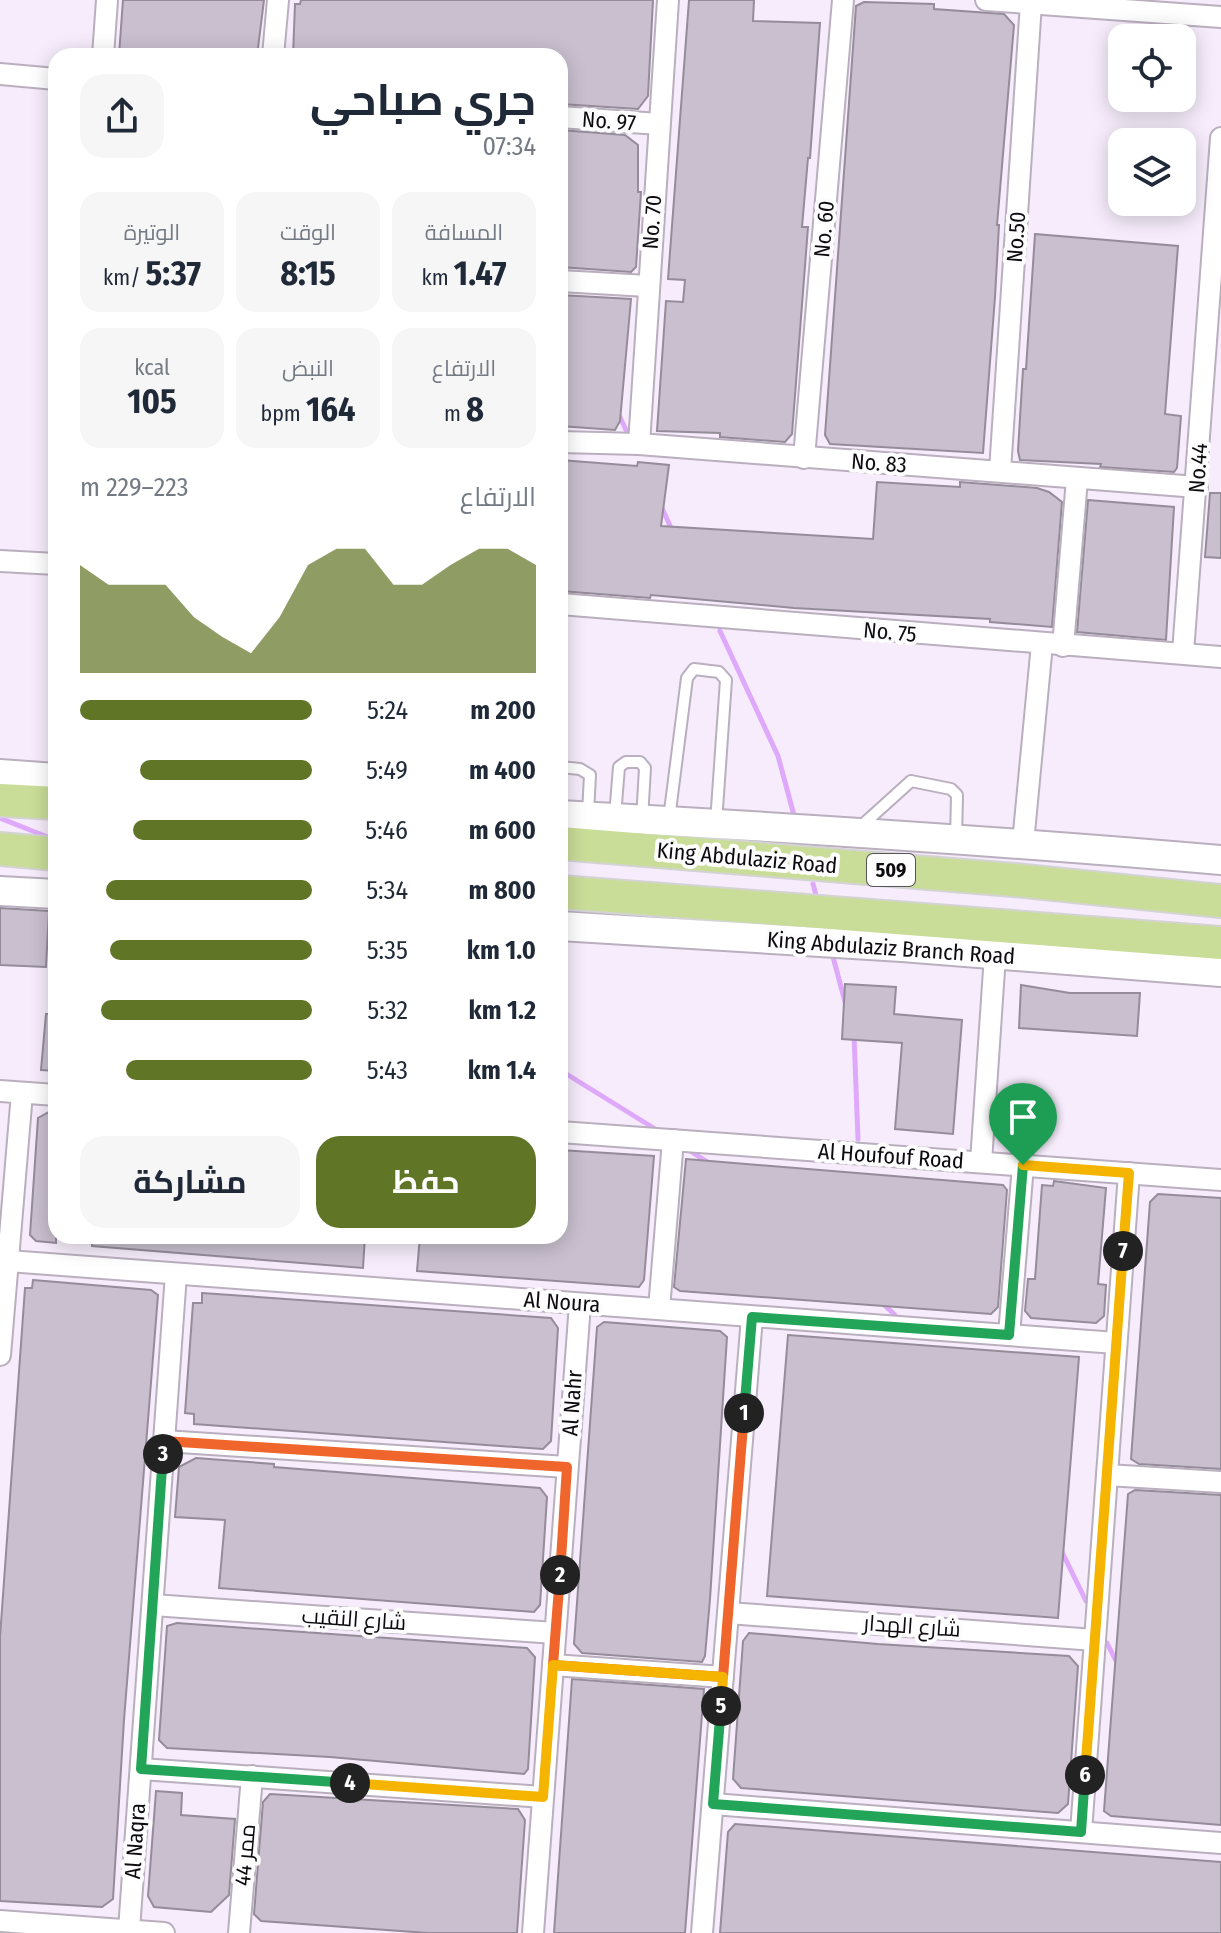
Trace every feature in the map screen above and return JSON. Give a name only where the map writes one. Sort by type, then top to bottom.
[{"type":"main road","points":[[0,774],[48,777]]},
{"type":"main road","points":[[0,800],[48,803]]},
{"type":"main road","points":[[614,818],[1023,843],[1221,860]]},
{"type":"main road","name":"King Abdulaziz Road","points":[[568,844],[1014,880],[1221,901]]},
{"type":"main road","points":[[0,849],[48,853]]},
{"type":"main road","points":[[0,891],[48,894]]},
{"type":"main road","name":"509","points":[[568,893],[1221,943]]},
{"type":"main road","name":"King Abdulaziz Branch Road","points":[[568,926],[902,947],[1221,972]]},
{"type":"street","points":[[104,48],[107,0]]},
{"type":"street","points":[[274,48],[278,0]]},
{"type":"street","name":"No. 70","points":[[639,444],[668,0]]},
{"type":"street","name":"No. 60","points":[[804,458],[843,0]]},
{"type":"street","points":[[986,0],[1221,17]]},
{"type":"street","name":"No.50","points":[[1000,471],[1031,3]]},
{"type":"street","points":[[0,74],[48,78]]},
{"type":"street","name":"No. 97","points":[[568,118],[659,124]]},
{"type":"street","name":"No.44","points":[[1183,653],[1221,138]]},
{"type":"street","points":[[568,281],[648,286]]},
{"type":"street","name":"No. 83","points":[[568,442],[639,444],[1197,487]]},
{"type":"street","points":[[1063,646],[1077,479]]},
{"type":"street","points":[[0,561],[48,564]]},
{"type":"street","name":"No. 75","points":[[568,605],[1221,657]]},
{"type":"street","points":[[1023,843],[1042,644]]},
{"type":"street","points":[[981,1162],[995,955]]},
{"type":"street","points":[[0,1091],[48,1095]]},
{"type":"street","points":[[0,1355],[22,1093]]},
{"type":"street","name":"Al Houfouf Road","points":[[568,1133],[1221,1180]]},
{"type":"street","points":[[659,1309],[673,1140]]},
{"type":"street","points":[[1009,1335],[1023,1165]]},
{"type":"street","points":[[1081,1832],[1129,1173]]},
{"type":"street","name":"Al Noura","points":[[8,1261],[1116,1343]]},
{"type":"street","name":"Al Naqra","points":[[129,1930],[176,1274]]},
{"type":"street","name":"Al Nahr","points":[[533,1933],[580,1304]]},
{"type":"street","points":[[702,1933],[752,1317]]},
{"type":"street","points":[[164,1441],[567,1467]]},
{"type":"street","points":[[1107,1475],[1221,1482]]},
{"type":"street","name":"شارع النقيب","points":[[153,1605],[555,1633]]},
{"type":"street","name":"شارع الهدار","points":[[728,1613],[1095,1640]]},
{"type":"street","points":[[553,1665],[723,1677]]},
{"type":"street","points":[[141,1769],[543,1797]]},
{"type":"street","name":"ممر 44","points":[[239,1933],[252,1776]]},
{"type":"street","points":[[713,1804],[1221,1843]]},
{"type":"street","points":[[0,1921],[164,1933]]},
{"type":"lane","points":[[614,818],[694,669],[719,672],[726,680],[716,824]]},
{"type":"lane","points":[[626,762],[640,762],[645,768],[614,818],[619,767],[626,762]]},
{"type":"lane","points":[[568,768],[580,769],[590,775],[614,818]]},
{"type":"lane","points":[[853,834],[911,781],[951,789],[957,795],[956,841]]},
{"type":"building","points":[[123,0],[264,0],[258,48],[120,48]]},
{"type":"building","points":[[301,0],[653,0],[648,96],[638,109],[568,105],[568,48],[293,48],[295,4],[300,4]]},
{"type":"building","points":[[689,0],[754,0],[753,21],[820,23],[802,227],[808,227],[792,434],[785,442],[720,437],[720,433],[657,431],[666,301],[683,302],[685,280],[668,279]]},
{"type":"building","points":[[864,2],[934,4],[934,9],[1004,14],[1014,25],[997,225],[995,297],[983,453],[830,444],[825,435],[856,6]]},
{"type":"building","points":[[568,131],[625,135],[638,145],[638,192],[641,192],[636,267],[631,272],[568,268]]},
{"type":"building","points":[[1035,234],[1178,246],[1165,414],[1181,416],[1177,468],[1174,472],[1020,460],[1023,369],[1026,369]]},
{"type":"building","points":[[568,295],[631,299],[620,421],[615,430],[568,427]]},
{"type":"building","points":[[568,461],[669,465],[661,526],[873,539],[877,482],[960,487],[960,482],[1037,488],[1062,502],[1052,627],[990,622],[990,619],[794,608],[651,595],[650,598],[568,592]]},
{"type":"building","points":[[1210,493],[1221,493],[1221,558],[1205,557]]},
{"type":"building","points":[[1088,500],[1174,507],[1166,640],[1077,632]]},
{"type":"building","points":[[0,908],[48,911],[46,967],[0,965]]},
{"type":"building","points":[[845,984],[896,987],[894,1014],[962,1020],[953,1134],[895,1129],[902,1043],[842,1039]]},
{"type":"building","points":[[1021,985],[1070,993],[1140,993],[1137,1036],[1019,1028]]},
{"type":"building","points":[[46,1014],[48,1014],[48,1070],[41,1070]]},
{"type":"building","points":[[48,1112],[48,1242],[36,1241],[30,1235],[38,1118]]},
{"type":"building","points":[[568,1151],[654,1156],[644,1280],[639,1287],[417,1271],[419,1244],[568,1244]]},
{"type":"building","points":[[686,1159],[1003,1185],[1007,1190],[998,1307],[991,1314],[680,1291],[674,1287]]},
{"type":"building","points":[[1054,1181],[1106,1188],[1098,1284],[1106,1285],[1104,1316],[1096,1323],[1031,1318],[1025,1311],[1028,1279],[1035,1279],[1042,1185],[1053,1186]]},
{"type":"building","points":[[1158,1194],[1221,1198],[1221,1469],[1139,1464],[1131,1459],[1150,1202]]},
{"type":"building","points":[[92,1244],[364,1244],[363,1268]]},
{"type":"building","points":[[33,1280],[151,1290],[158,1295],[113,1899],[102,1907],[0,1901],[0,1637],[25,1288],[32,1288]]},
{"type":"building","points":[[202,1293],[551,1318],[558,1328],[551,1441],[543,1449],[194,1424],[194,1414],[185,1413],[193,1303],[202,1303]]},
{"type":"building","points":[[604,1322],[720,1331],[727,1337],[710,1599],[702,1662],[582,1653],[574,1644],[597,1327]]},
{"type":"building","points":[[788,1335],[1079,1357],[1058,1618],[767,1596]]},
{"type":"building","points":[[196,1458],[540,1488],[547,1497],[540,1605],[534,1612],[219,1588],[225,1520],[175,1517],[179,1467]]},
{"type":"building","points":[[1135,1490],[1221,1495],[1221,1825],[1111,1816],[1104,1811],[1128,1494]]},
{"type":"building","points":[[177,1623],[527,1648],[535,1657],[528,1769],[524,1774],[330,1757],[167,1748],[159,1740],[167,1626]]},
{"type":"building","points":[[749,1633],[1069,1656],[1078,1666],[1068,1804],[1058,1813],[741,1788],[733,1779],[743,1641]]},
{"type":"building","points":[[572,1679],[704,1689],[685,1933],[554,1933]]},
{"type":"building","points":[[156,1791],[182,1793],[181,1815],[235,1819],[229,1895],[211,1912],[154,1907],[148,1896]]},
{"type":"building","points":[[270,1794],[518,1809],[525,1820],[517,1933],[428,1933],[261,1921],[254,1914],[263,1802]]},
{"type":"building","points":[[735,1824],[1221,1862],[1221,1933],[720,1933],[728,1832]]},
{"type":"waterway","points":[[619,415],[626,430]]},
{"type":"waterway","points":[[661,506],[672,530]]},
{"type":"waterway","points":[[720,631],[778,756],[795,819]]},
{"type":"waterway","points":[[0,818],[48,837]]},
{"type":"waterway","points":[[813,884],[817,899]]},
{"type":"waterway","points":[[832,953],[845,1002]]},
{"type":"waterway","points":[[854,1035],[858,1139]]},
{"type":"waterway","points":[[568,1075],[660,1132]]},
{"type":"waterway","points":[[687,1149],[709,1163]]},
{"type":"waterway","points":[[881,1302],[895,1315]]},
{"type":"waterway","points":[[1061,1550],[1086,1601]]},
{"type":"waterway","points":[[1107,1643],[1117,1663]]},
{"type":"route","points":[[1023,1165],[1009,1335],[752,1317],[723,1677],[553,1665],[567,1467],[164,1441],[141,1769],[543,1797],[553,1665],[638,1671],[723,1677],[713,1804],[1081,1832],[1129,1173],[1023,1165]]}]
